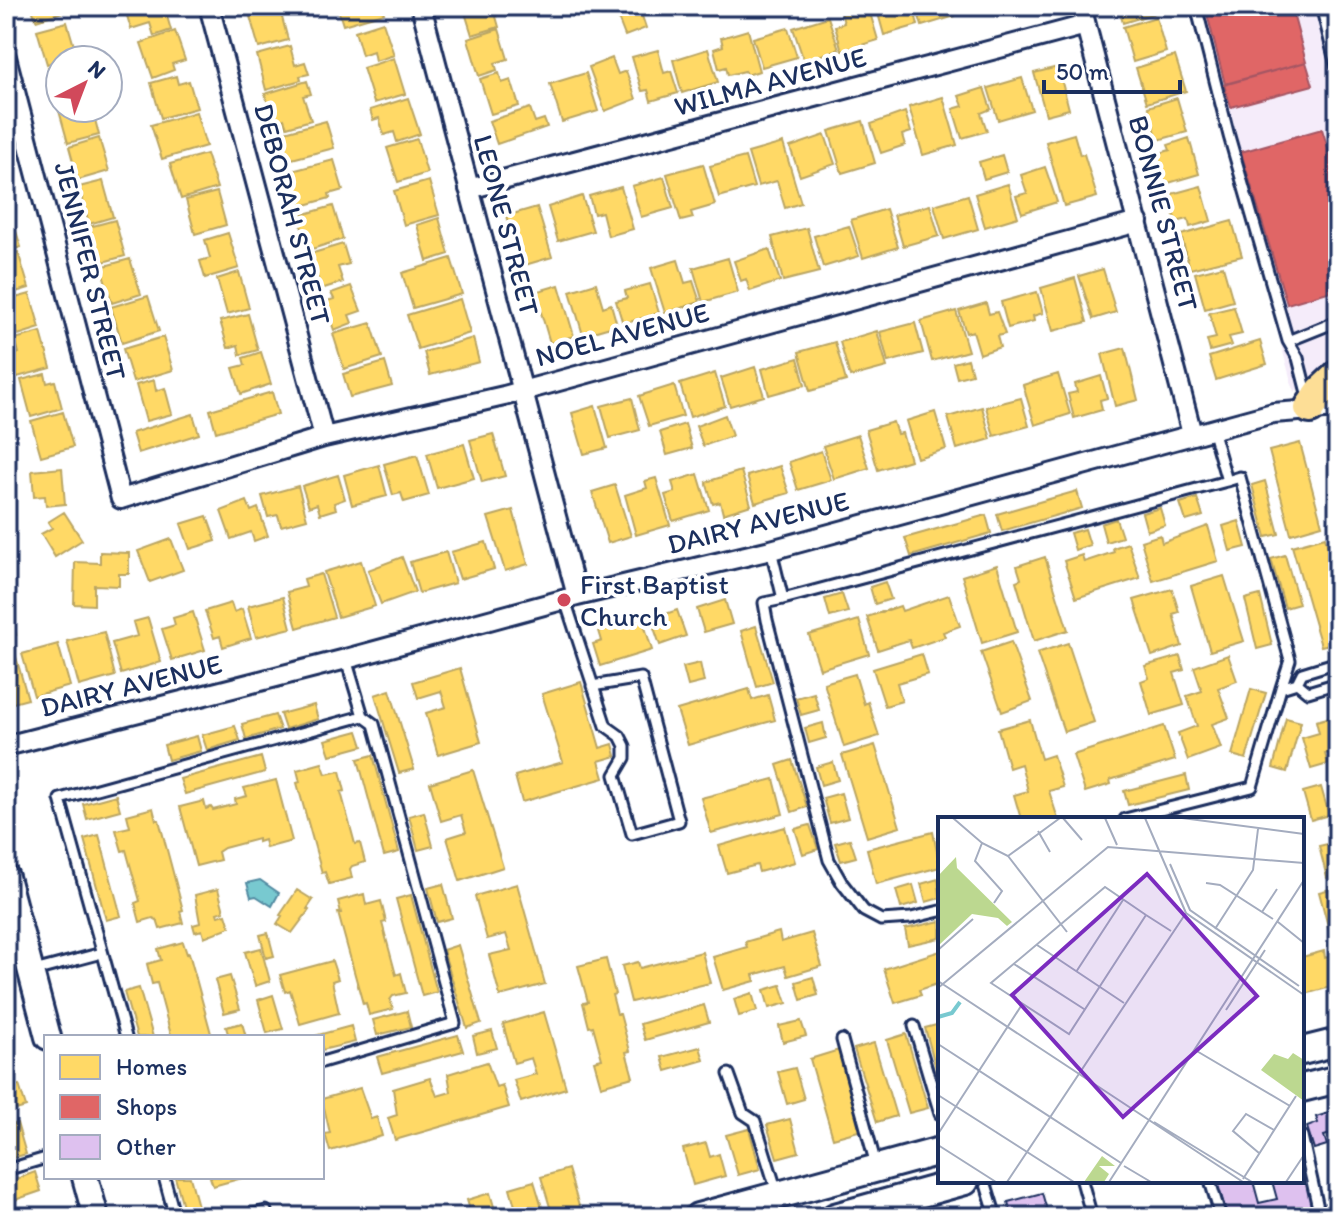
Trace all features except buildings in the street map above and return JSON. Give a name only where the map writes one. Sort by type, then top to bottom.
[{"type":"main road","points":[[1324,408],[1322,391],[1338,376]]},
{"type":"main road","points":[[1304,1050],[1338,1042]]},
{"type":"main road","points":[[1304,1088],[1338,1079]]},
{"type":"main road","points":[[698,1217],[734,1212],[778,1196],[938,1152]]},
{"type":"main road","points":[[852,1215],[958,1183]]},
{"type":"street","name":"DEBORAH STREET","points":[[209,6],[324,437]]},
{"type":"street","name":"LEONE STREET","points":[[421,6],[522,391],[571,598]]},
{"type":"street","name":"BONNIE STREET","points":[[1081,6],[1192,434]]},
{"type":"street","name":"WILMA AVENUE","points":[[469,189],[1086,25]]},
{"type":"street","name":"JENNIFER STREET","points":[[6,57],[11,98],[121,499]]},
{"type":"street","name":"NOEL AVENUE","points":[[121,499],[324,437],[522,391],[1138,222]]},
{"type":"street","name":"DAIRY AVENUE","points":[[6,746],[571,598],[771,550],[1273,413],[1324,408]]},
{"type":"street","points":[[6,877],[15,946],[30,971],[47,1035]]},
{"type":"street","points":[[86,1179],[96,1217]]},
{"type":"lane","points":[[1196,6],[1229,136],[1288,341],[1324,408]]},
{"type":"lane","points":[[1321,6],[1338,73]]},
{"type":"lane","points":[[1288,341],[1338,321]]},
{"type":"lane","points":[[1212,429],[1227,481]]},
{"type":"lane","points":[[938,911],[911,918],[881,920],[864,911],[851,897],[829,860],[764,603],[1240,477],[1290,660],[1252,787],[1133,817]]},
{"type":"lane","points":[[771,550],[783,599]]},
{"type":"lane","points":[[571,598],[592,686],[606,726],[620,736],[625,746],[625,758],[615,775],[632,834],[679,821],[641,678],[592,686]]},
{"type":"lane","points":[[324,1061],[455,1023],[374,724],[363,716],[346,659]]},
{"type":"lane","points":[[1281,688],[1297,683],[1302,673],[1338,662]]},
{"type":"lane","points":[[1297,683],[1308,692],[1338,683]]},
{"type":"lane","points":[[125,1035],[60,799],[363,716]]},
{"type":"lane","points":[[30,971],[102,953]]},
{"type":"lane","points":[[914,1026],[938,1107]]},
{"type":"lane","points":[[842,1040],[876,1169]]},
{"type":"lane","points":[[729,1074],[743,1113],[755,1121],[778,1196]]},
{"type":"lane","points":[[1304,1145],[1320,1217]]},
{"type":"lane","points":[[6,1170],[44,1159]]},
{"type":"lane","points":[[165,1179],[175,1217]]},
{"type":"lane","points":[[986,1183],[995,1217]]},
{"type":"lane","points":[[1083,1183],[1092,1217]]},
{"type":"lane","points":[[1211,1183],[1221,1217]]},
{"type":"lane","points":[[240,1217],[266,1211],[268,1217]]},
{"type":"shaded area","points":[[1188,6],[1338,6],[1338,361],[1294,392]]},
{"type":"water","points":[[260,880],[279,893],[272,906],[256,896],[251,897],[247,883]]},
{"type":"place","name":"First Baptist Church","points":[[564,600]]}]
